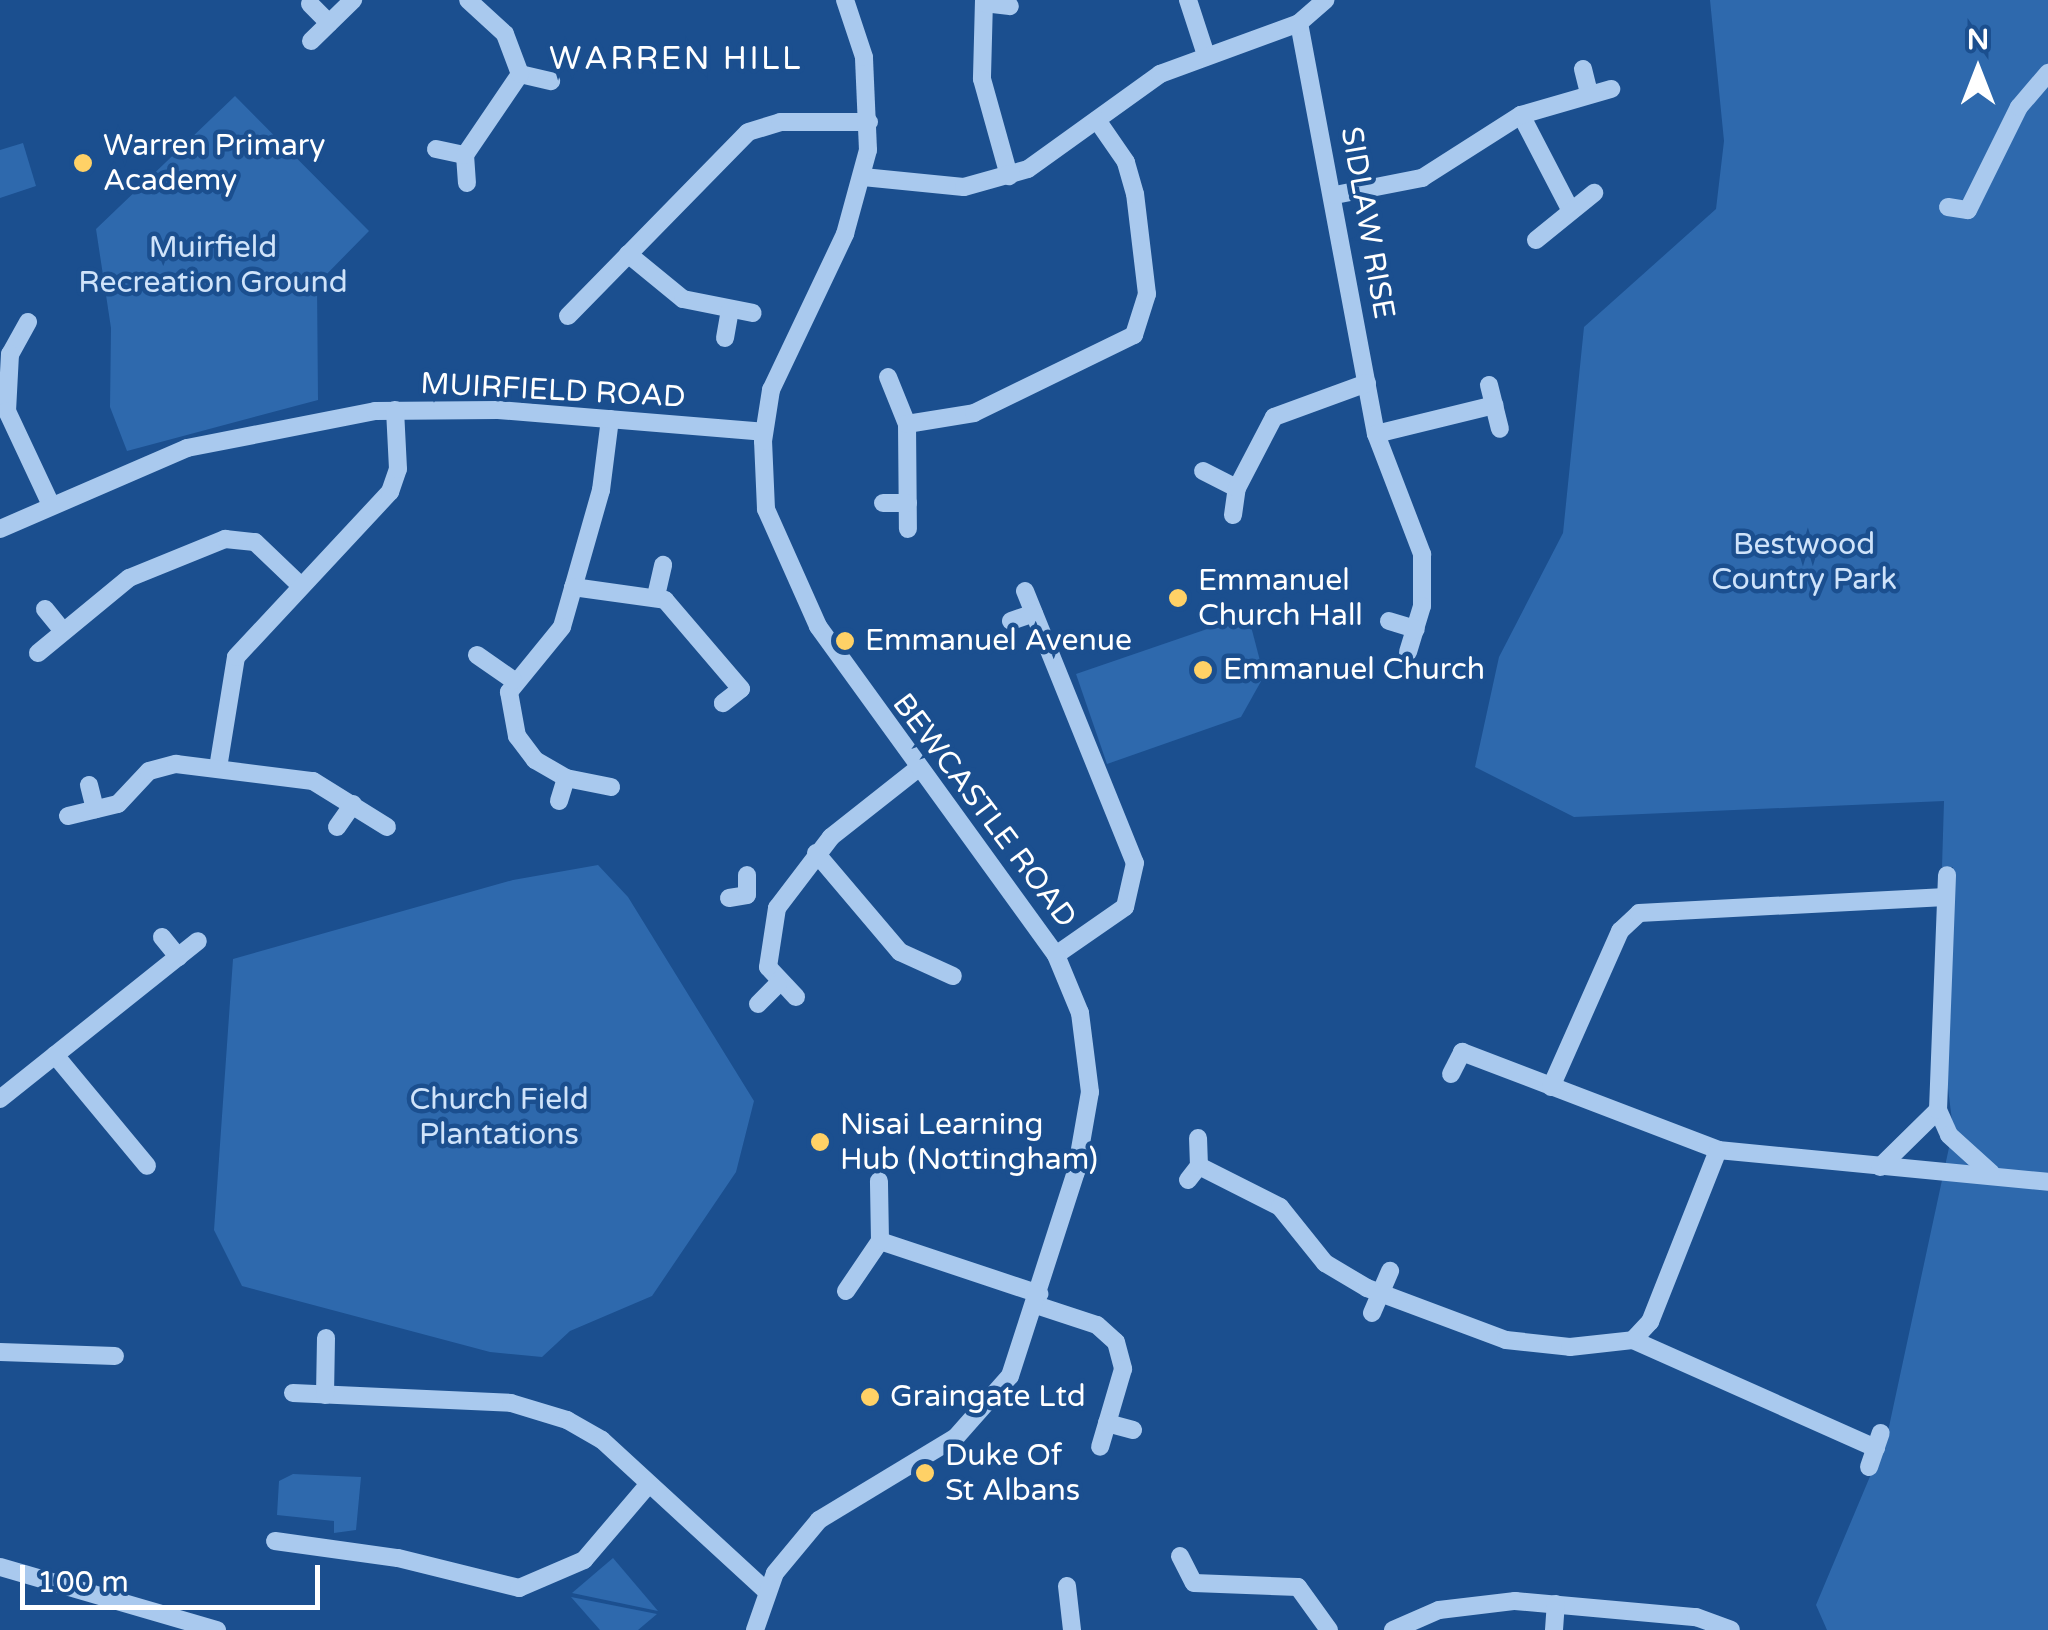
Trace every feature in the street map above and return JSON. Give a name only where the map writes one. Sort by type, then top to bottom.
[{"type":"street","points":[[311,41],[353,0]]},
{"type":"street","points":[[468,0],[505,34],[520,74]]},
{"type":"street","name":"BEWCASTLE ROAD","points":[[755,1630],[766,1591],[793,1547],[830,1511],[973,1422],[1010,1376],[1038,1300],[1090,1092],[1080,1013],[1056,955],[917,769],[793,581],[766,509],[763,432],[784,351],[844,234],[863,177],[869,122],[864,58],[846,0]]},
{"type":"street","points":[[1188,0],[1206,52]]},
{"type":"street","points":[[863,177],[943,188],[1009,176],[1206,52],[1299,23],[1325,0]]},
{"type":"street","points":[[1009,176],[982,79],[984,1],[1010,6]]},
{"type":"street","points":[[310,4],[329,23]]},
{"type":"street","name":"SIDLAW RISE","points":[[1299,23],[1376,434],[1422,554],[1416,629],[1408,652]]},
{"type":"street","points":[[1583,69],[1588,94]]},
{"type":"street","points":[[1948,207],[1968,210],[2019,108],[2048,73]]},
{"type":"street","points":[[520,74],[551,81]]},
{"type":"street","points":[[466,183],[466,155],[520,74]]},
{"type":"street","points":[[1334,195],[1422,178],[1520,114],[1611,90]]},
{"type":"street","points":[[1520,114],[1572,212]]},
{"type":"street","points":[[906,424],[974,413],[1134,335],[1148,294],[1135,194],[1126,162],[1097,120]]},
{"type":"street","points":[[568,316],[748,132],[780,122],[869,122]]},
{"type":"street","points":[[436,149],[466,155]]},
{"type":"street","points":[[1536,240],[1594,193]]},
{"type":"street","points":[[628,254],[669,292],[730,310],[753,312]]},
{"type":"street","points":[[570,284],[585,298]]},
{"type":"street","points":[[726,338],[730,310]]},
{"type":"street","points":[[28,322],[8,337],[7,411],[50,503]]},
{"type":"street","points":[[888,377],[906,424],[908,529]]},
{"type":"street","points":[[1232,515],[1238,488],[1274,417],[1367,383]]},
{"type":"street","points":[[1489,386],[1500,429]]},
{"type":"street","points":[[1376,434],[1494,406]]},
{"type":"street","points":[[218,768],[236,657],[390,492],[398,469],[396,410]]},
{"type":"street","name":"MUIRFIELD ROAD","points":[[0,529],[50,503],[235,434],[396,410],[610,419],[763,432]]},
{"type":"street","points":[[513,680],[555,640],[574,587],[610,419]]},
{"type":"street","points":[[1203,471],[1238,488]]},
{"type":"street","points":[[883,503],[908,503]]},
{"type":"street","points":[[38,653],[62,628],[128,578],[225,539],[256,542],[300,586]]},
{"type":"street","points":[[656,596],[663,566]]},
{"type":"street","points":[[574,587],[616,599],[656,596],[714,649],[741,689],[723,703]]},
{"type":"street","points":[[1025,590],[1136,863],[1125,907],[1056,955]]},
{"type":"street","points":[[45,608],[62,628]]},
{"type":"street","points":[[1011,621],[1034,613]]},
{"type":"street","points":[[1389,621],[1416,629]]},
{"type":"street","points":[[477,655],[513,680]]},
{"type":"street","points":[[513,680],[517,736],[535,760],[566,778],[612,787]]},
{"type":"street","points":[[68,816],[126,798],[160,766],[218,768],[313,780],[387,827]]},
{"type":"street","points":[[796,997],[778,984],[766,956],[777,908],[816,853],[917,769]]},
{"type":"street","points":[[559,801],[566,778]]},
{"type":"street","points":[[89,785],[96,809]]},
{"type":"street","points":[[337,828],[353,804]]},
{"type":"street","points":[[816,853],[884,936],[932,971],[952,976]]},
{"type":"street","points":[[1947,875],[1938,1110],[1950,1135],[1997,1177]]},
{"type":"street","points":[[741,889],[777,908]]},
{"type":"street","points":[[1551,1087],[1620,931],[1638,913],[1946,897]]},
{"type":"street","points":[[162,937],[178,957]]},
{"type":"street","points":[[0,1099],[198,941]]},
{"type":"street","points":[[925,992],[932,971]]},
{"type":"street","points":[[758,1004],[778,984]]},
{"type":"street","points":[[1451,1074],[1462,1052],[1718,1150],[2048,1182]]},
{"type":"street","points":[[55,1055],[147,1166]]},
{"type":"street","points":[[1880,1167],[1938,1110]]},
{"type":"street","points":[[1198,1138],[1194,1173],[1280,1206],[1326,1263],[1381,1294],[1506,1340],[1570,1347],[1633,1340],[1879,1441],[1869,1467]]},
{"type":"street","points":[[1633,1340],[1650,1322],[1718,1150]]},
{"type":"street","points":[[846,1291],[880,1241],[879,1182]]},
{"type":"street","points":[[880,1241],[1098,1325],[1116,1342],[1123,1369],[1100,1447]]},
{"type":"street","points":[[1372,1314],[1390,1271]]},
{"type":"street","points":[[325,1394],[326,1338]]},
{"type":"street","points":[[0,1352],[115,1356]]},
{"type":"street","points":[[293,1393],[538,1409],[602,1440],[766,1591]]},
{"type":"street","points":[[1107,1423],[1134,1430]]},
{"type":"street","points":[[275,1541],[398,1558],[519,1588],[584,1560],[648,1485]]},
{"type":"street","points":[[1180,1556],[1194,1583],[1298,1587],[1328,1630]]},
{"type":"street","points":[[0,1567],[217,1630]]},
{"type":"street","points":[[1068,1586],[1072,1630]]},
{"type":"street","points":[[1554,1630],[1556,1604]]},
{"type":"street","points":[[1393,1630],[1462,1605],[1556,1604],[1711,1619],[1731,1630]]},
{"type":"green space","name":"Bestwood Country Park","points":[[1710,0],[2048,0],[2048,1630],[1827,1630],[1816,1605],[1887,1436],[1953,1129],[1947,1080],[1953,867],[1942,867],[1944,801],[1574,817],[1475,767],[1499,657],[1563,533],[1584,327],[1716,209],[1724,141]]},
{"type":"green space","name":"Muirfield Recreation Ground","points":[[235,96],[369,231],[317,284],[318,400],[127,451],[110,407],[111,328],[96,229]]},
{"type":"green space","points":[[23,143],[36,186],[0,198],[0,150]]},
{"type":"green space","points":[[1248,615],[1264,676],[1241,717],[1107,764],[1076,674]]},
{"type":"green space","name":"Church Field Plantations","points":[[598,865],[628,897],[754,1101],[736,1172],[652,1296],[570,1331],[542,1357],[490,1352],[242,1286],[214,1230],[233,959],[513,880]]},
{"type":"green space","points":[[293,1474],[361,1477],[356,1530],[334,1533],[334,1521],[277,1515],[279,1481]]},
{"type":"green space","points":[[613,1558],[658,1611],[572,1593]]},
{"type":"green space","points":[[571,1597],[657,1614],[638,1630],[600,1630]]},
{"type":"place","name":"Warren Primary Academy","points":[[83,163]]},
{"type":"place","name":"Emmanuel Church Hall","points":[[1178,598]]},
{"type":"place","name":"Emmanuel Avenue","points":[[845,641]]},
{"type":"place","name":"Emmanuel Church","points":[[1203,670]]},
{"type":"place","name":"Nisai Learning Hub (Nottingham)","points":[[820,1142]]},
{"type":"place","name":"Graingate Ltd","points":[[870,1397]]},
{"type":"place","name":"Duke Of St Albans","points":[[925,1473]]},
{"type":"district","name":"WARREN HILL","points":[[676,59]]}]
